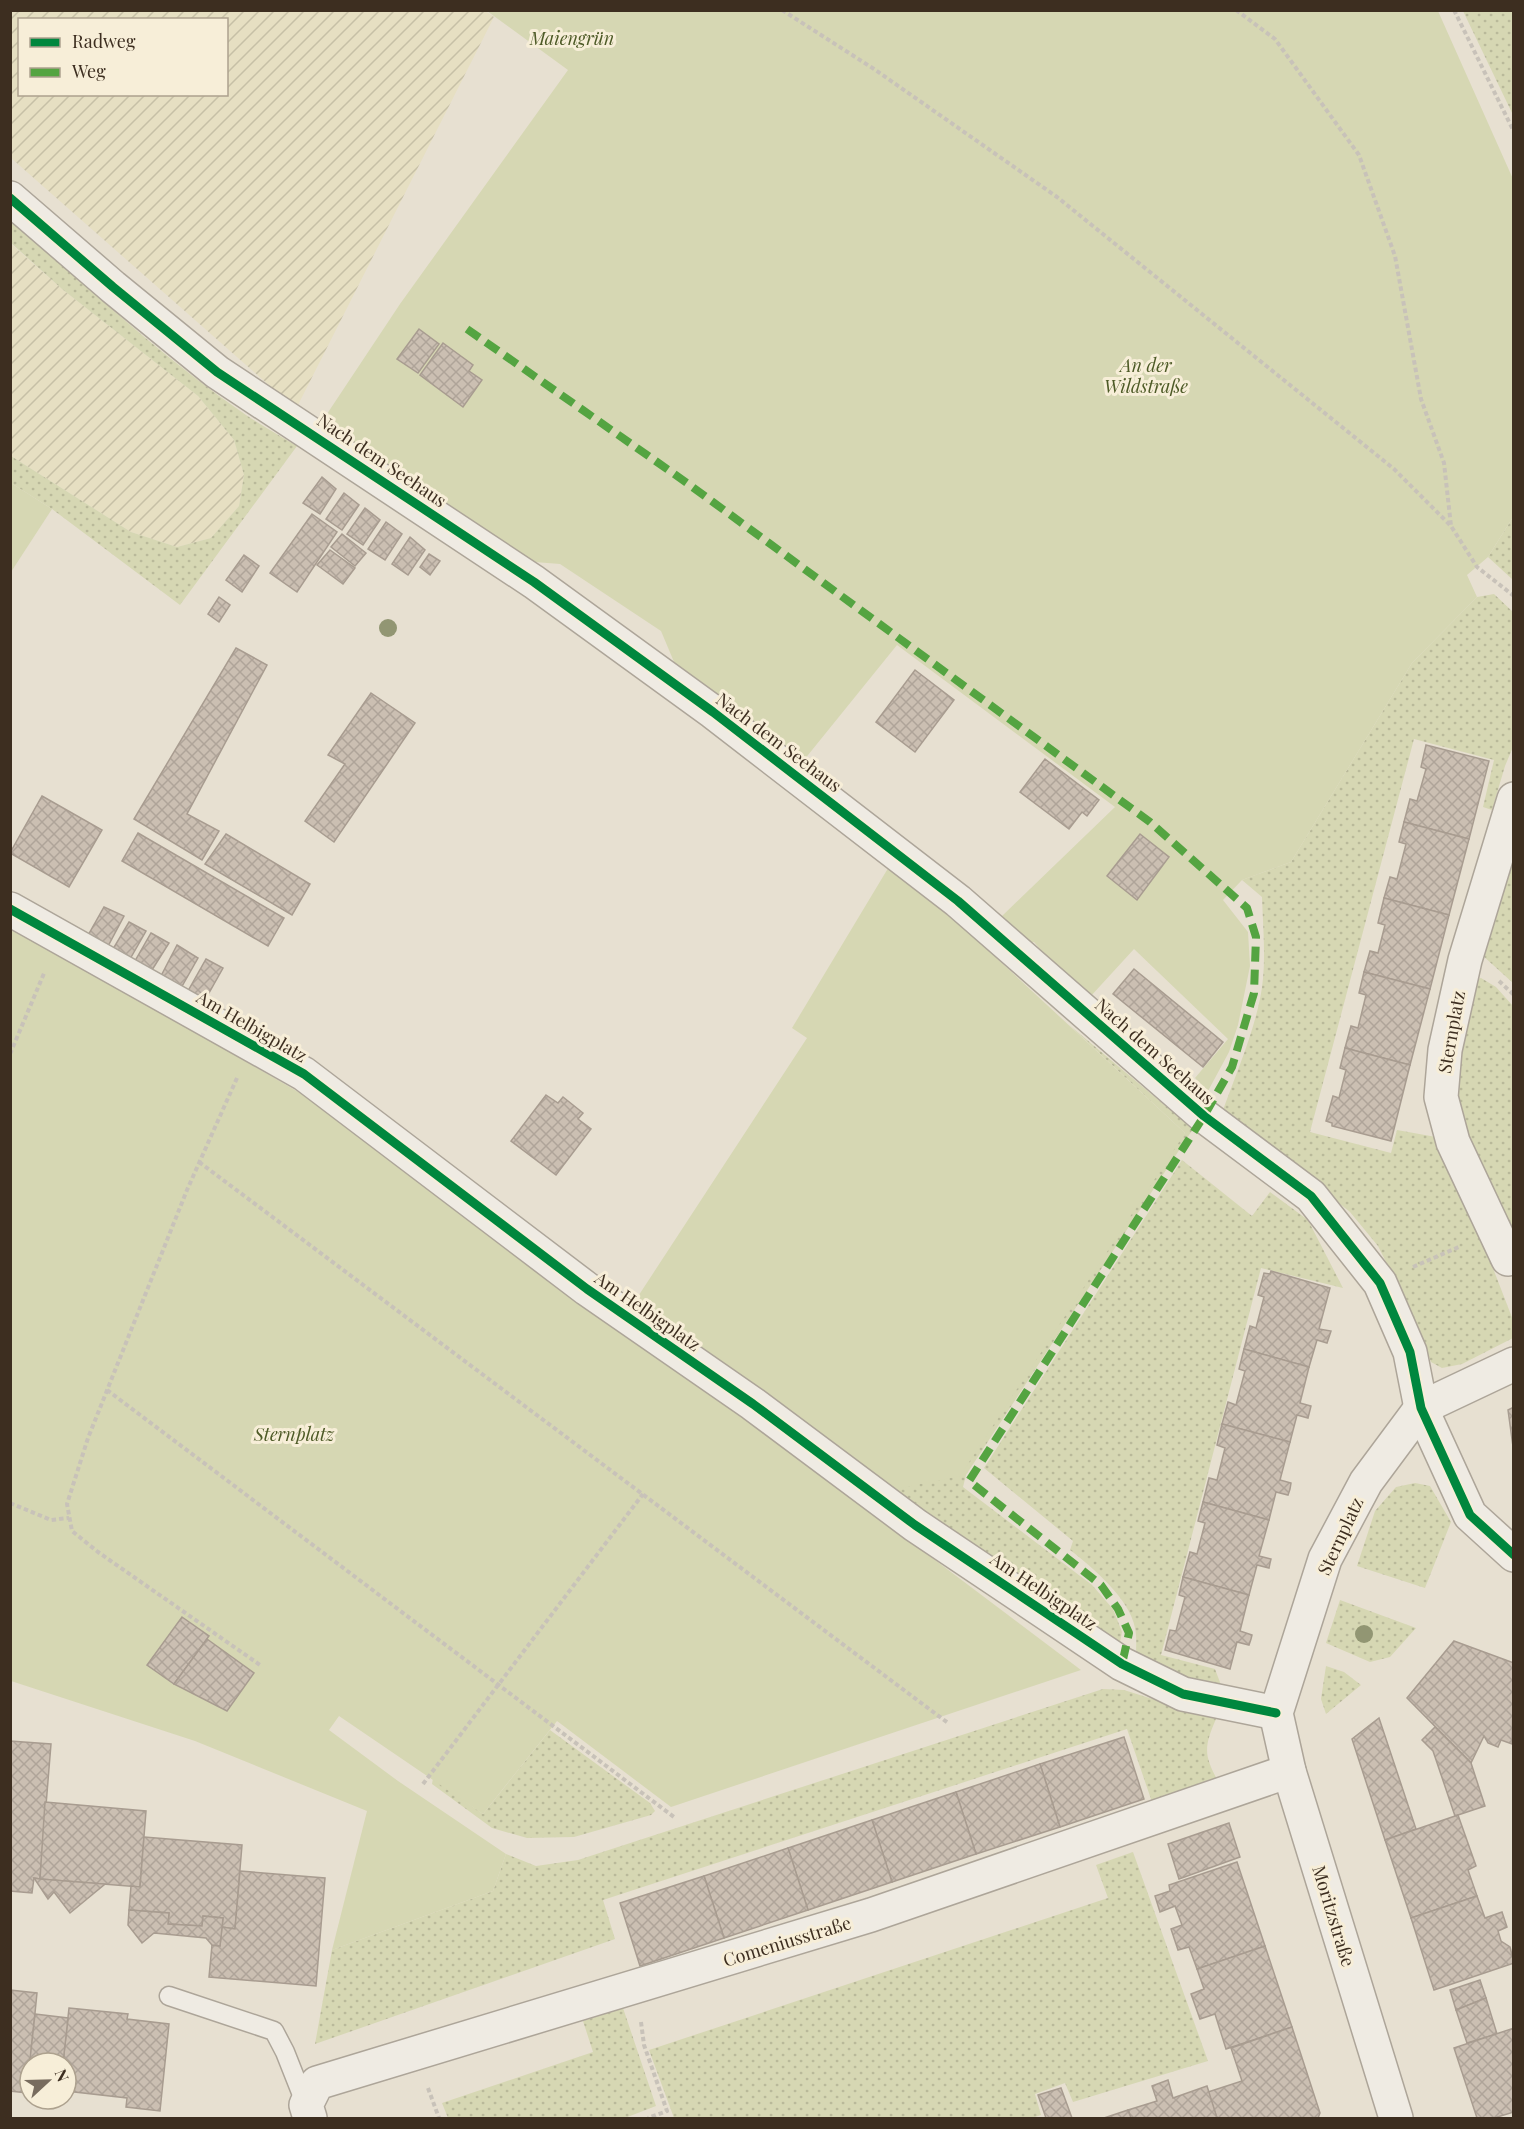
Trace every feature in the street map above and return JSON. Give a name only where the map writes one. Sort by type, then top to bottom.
[{"type":"street","name":"Nach dem Seehaus","points":[[10,198],[113,287],[217,372],[534,582],[713,712],[958,901],[1204,1116],[1311,1196],[1380,1283],[1410,1352],[1421,1408],[1470,1515],[1514,1555]]},
{"type":"street","name":"Sternplatz","points":[[1507,1254],[1453,1142],[1441,1097],[1444,1050],[1465,960],[1514,799]]},
{"type":"street","name":"Am Helbigplatz","points":[[10,909],[304,1074],[587,1290],[753,1404],[915,1525],[1112,1657],[1183,1694],[1276,1713]]},
{"type":"street","points":[[1421,1408],[1514,1364]]},
{"type":"street","name":"Sternplatz","points":[[1276,1713],[1325,1559],[1366,1482],[1421,1408]]},
{"type":"street","name":"Moritzstraße","points":[[1276,1713],[1289,1771],[1396,2118]]},
{"type":"street","name":"Comeniusstraße","points":[[308,2111],[317,2083],[871,1915],[1289,1771]]},
{"type":"lane","points":[[170,1996],[274,2031],[285,2052],[308,2111]]},
{"type":"path","points":[[782,10],[874,69],[1057,197],[1394,469],[1451,526],[1477,567],[1514,596]]},
{"type":"path","points":[[1236,10],[1275,39],[1359,155],[1395,256],[1420,399],[1444,463],[1451,526]]},
{"type":"path","points":[[1454,10],[1514,132]]},
{"type":"path","points":[[10,1054],[59,936]]},
{"type":"path","points":[[252,1045],[199,1162],[107,1390],[88,1438],[67,1504],[72,1531],[98,1552],[260,1665]]},
{"type":"path","points":[[199,1162],[948,1723]]},
{"type":"path","points":[[1380,1283],[1507,1254]]},
{"type":"path","points":[[107,1390],[674,1816]]},
{"type":"path","points":[[423,1784],[643,1494]]},
{"type":"path","points":[[10,1503],[51,1520],[69,1518]]},
{"type":"path","points":[[636,1986],[644,2045],[667,2111],[648,2118]]},
{"type":"shaded area","points":[[484,10],[494,17],[296,409],[11,158],[11,11]]},
{"type":"shaded area","points":[[10,243],[62,289],[198,396],[234,440],[244,475],[239,506],[211,538],[177,547],[131,532],[11,456]]},
{"type":"green space","name":"An der Wildstraße","points":[[487,11],[1438,11],[1513,179],[1513,517],[1488,557],[1467,575],[1477,597],[1412,663],[1291,862],[1242,880],[1223,900],[1248,932],[1250,966],[1238,1025],[1229,1052],[1208,1091],[1195,1078],[1228,1039],[1134,949],[1090,997],[1076,990],[1034,942],[1020,945],[1001,917],[1115,807],[897,645],[804,760],[677,669],[661,631],[560,564],[522,561],[319,426],[400,304],[568,70]]},
{"type":"green space","points":[[1463,11],[1513,11],[1513,115]]},
{"type":"green space","points":[[11,218],[96,295],[184,369],[246,415],[297,446],[180,605],[52,509],[11,483],[11,456],[131,532],[177,547],[211,538],[239,506],[244,475],[234,440],[198,396],[62,289],[11,243]]},
{"type":"green space","points":[[11,483],[52,509],[11,572]]},
{"type":"green space","points":[[1513,517],[1513,580],[1488,557]]},
{"type":"green space","points":[[1494,594],[1513,612],[1513,747],[1492,810],[1483,807],[1494,760],[1414,739],[1310,1132],[1391,1153],[1397,1130],[1436,1137],[1467,1201],[1513,1320],[1513,1338],[1462,1364],[1442,1368],[1431,1362],[1409,1308],[1378,1246],[1350,1212],[1223,1110],[1253,1027],[1263,974],[1262,897],[1242,880],[1291,862],[1412,663],[1477,597]]},
{"type":"green space","points":[[1513,850],[1513,983],[1482,955]]},
{"type":"green space","points":[[890,865],[976,939],[1185,1133],[960,1476],[886,1491],[635,1301],[807,1038],[792,1028]]},
{"type":"green space","name":"Sternplatz","points":[[11,925],[343,1118],[655,1349],[1081,1670],[671,1807],[557,1721],[483,1814],[339,1716],[329,1730],[398,1781],[506,1854],[493,1891],[332,1950],[367,1811],[195,1741],[11,1681]]},
{"type":"green space","points":[[1481,978],[1496,987],[1513,1006],[1513,1227],[1501,1214],[1457,1114],[1452,1076],[1474,980]]},
{"type":"green space","points":[[1068,1024],[1193,1129],[966,1475],[963,1487],[1092,1585],[1113,1609],[1122,1632],[1118,1653],[886,1491],[1185,1133]]},
{"type":"green space","points":[[1182,1160],[1252,1216],[1270,1192],[1308,1220],[1343,1288],[1261,1268],[1161,1655],[1215,1669],[1224,1693],[1165,1675],[1136,1656],[1135,1628],[1132,1617],[1118,1595],[1089,1565],[1070,1550],[1073,1541],[984,1468]]},
{"type":"green space","points":[[1415,1483],[1430,1486],[1451,1522],[1425,1588],[1357,1566],[1375,1511],[1396,1487]]},
{"type":"green space","points":[[1340,1600],[1416,1628],[1390,1657],[1370,1662],[1326,1643]]},
{"type":"green space","points":[[1326,1666],[1344,1672],[1361,1685],[1326,1714],[1321,1699]]},
{"type":"green space","points":[[1103,1689],[1124,1690],[1216,1719],[1207,1754],[1221,1787],[1152,1802],[1127,1729],[603,1900],[615,1939],[315,2044],[332,1950],[493,1891],[506,1854],[536,1866],[578,1860]]},
{"type":"green space","points":[[550,1730],[650,1803],[655,1811],[651,1815],[574,1837],[527,1838],[492,1828],[432,1784],[433,1778],[483,1814]]},
{"type":"green space","points":[[1133,1852],[1208,2061],[1073,2102],[1065,2083],[1035,2094],[1041,2115],[1032,2118],[674,2118],[649,2050],[1108,1898],[1096,1865]]},
{"type":"green space","points":[[623,2008],[656,2106],[625,2118],[448,2118],[442,2103],[593,2052],[583,2021]]},
{"type":"building","points":[[419,329],[439,344],[418,373],[397,359]]},
{"type":"building","points":[[443,343],[473,365],[469,371],[482,380],[463,407],[420,375]]},
{"type":"building","points":[[322,477],[336,489],[320,514],[303,503]]},
{"type":"building","points":[[344,493],[359,505],[342,530],[326,519]]},
{"type":"building","points":[[365,508],[380,520],[363,545],[347,534]]},
{"type":"building","points":[[312,514],[337,532],[297,592],[270,573]]},
{"type":"building","points":[[386,522],[402,534],[385,560],[368,549]]},
{"type":"building","points":[[342,534],[366,553],[355,566],[331,547]]},
{"type":"building","points":[[410,537],[425,550],[408,575],[392,564]]},
{"type":"building","points":[[330,550],[355,568],[343,584],[317,565]]},
{"type":"building","points":[[429,554],[440,561],[430,575],[420,567]]},
{"type":"building","points":[[244,555],[259,566],[242,592],[226,580]]},
{"type":"building","points":[[219,597],[230,605],[219,622],[208,614]]},
{"type":"building","points":[[236,648],[267,665],[187,814],[219,831],[202,860],[134,819]]},
{"type":"building","points":[[915,670],[954,700],[915,752],[876,722]]},
{"type":"building","points":[[371,693],[415,723],[334,842],[305,821],[345,764],[328,755]]},
{"type":"building","points":[[1426,745],[1489,761],[1469,839],[1404,822],[1410,799],[1417,801],[1426,769],[1421,767]]},
{"type":"building","points":[[1045,759],[1099,800],[1087,816],[1082,812],[1069,829],[1020,792]]},
{"type":"building","points":[[42,796],[102,830],[69,887],[10,853]]},
{"type":"building","points":[[1404,822],[1469,839],[1449,915],[1384,898],[1390,877],[1397,879],[1406,844],[1399,842]]},
{"type":"building","points":[[138,833],[284,918],[268,946],[122,861]]},
{"type":"building","points":[[226,834],[310,884],[292,915],[205,864]]},
{"type":"building","points":[[1140,834],[1169,857],[1137,900],[1107,876]]},
{"type":"building","points":[[1384,898],[1449,915],[1430,989],[1364,972],[1370,951],[1378,953],[1385,925],[1378,923]]},
{"type":"building","points":[[104,907],[124,916],[107,948],[86,939]]},
{"type":"building","points":[[129,922],[146,931],[130,959],[113,949]]},
{"type":"building","points":[[151,933],[169,943],[152,970],[135,961]]},
{"type":"building","points":[[177,945],[198,958],[181,988],[161,976]]},
{"type":"building","points":[[206,959],[223,968],[205,1000],[188,991]]},
{"type":"building","points":[[1134,969],[1223,1042],[1203,1067],[1113,994]]},
{"type":"building","points":[[1364,972],[1430,989],[1410,1065],[1345,1048],[1351,1026],[1358,1028],[1366,995],[1359,993]]},
{"type":"building","points":[[1345,1048],[1410,1065],[1391,1141],[1332,1126],[1332,1123],[1326,1121],[1333,1096],[1339,1098],[1346,1070],[1340,1068]]},
{"type":"building","points":[[546,1095],[558,1103],[563,1097],[583,1113],[578,1119],[591,1129],[556,1175],[511,1141]]},
{"type":"building","points":[[1271,1271],[1330,1288],[1319,1329],[1331,1331],[1327,1343],[1317,1340],[1309,1367],[1244,1349],[1250,1326],[1256,1328],[1264,1297],[1258,1295],[1264,1273],[1270,1274]]},
{"type":"building","points":[[1244,1349],[1309,1367],[1300,1403],[1311,1406],[1308,1418],[1297,1415],[1290,1442],[1222,1424],[1228,1402],[1236,1405],[1245,1371],[1239,1369]]},
{"type":"building","points":[[1514,1407],[1514,1454],[1508,1410]]},
{"type":"building","points":[[1222,1424],[1290,1442],[1280,1480],[1291,1483],[1290,1489],[1288,1495],[1276,1492],[1269,1520],[1203,1502],[1209,1478],[1217,1480],[1225,1448],[1217,1445]]},
{"type":"building","points":[[1203,1502],[1269,1520],[1259,1556],[1271,1559],[1269,1568],[1257,1565],[1249,1595],[1183,1577],[1190,1552],[1197,1554],[1205,1523],[1198,1521]]},
{"type":"building","points":[[1183,1577],[1249,1595],[1240,1631],[1252,1635],[1251,1639],[1249,1645],[1237,1642],[1230,1669],[1165,1650],[1170,1630],[1176,1631],[1185,1597],[1179,1595]]},
{"type":"building","points":[[182,1617],[209,1636],[174,1684],[147,1665]]},
{"type":"building","points":[[207,1639],[254,1673],[227,1711],[174,1684]]},
{"type":"building","points":[[1454,1641],[1514,1663],[1512,1744],[1501,1740],[1498,1747],[1488,1743],[1484,1736],[1471,1763],[1407,1698]]},
{"type":"building","points":[[1379,1718],[1416,1829],[1385,1840],[1352,1739]]},
{"type":"building","points":[[1435,1727],[1471,1763],[1485,1806],[1455,1816],[1433,1751],[1422,1740]]},
{"type":"building","points":[[1124,1737],[1144,1799],[1060,1827],[1040,1764]]},
{"type":"building","points":[[10,1741],[51,1744],[40,1879],[34,1878],[32,1893],[10,1891]]},
{"type":"building","points":[[1040,1764],[1060,1827],[976,1854],[956,1792]]},
{"type":"building","points":[[956,1792],[976,1854],[892,1882],[872,1820]]},
{"type":"building","points":[[45,1802],[146,1811],[140,1887],[40,1879]]},
{"type":"building","points":[[1458,1815],[1476,1866],[1468,1870],[1477,1896],[1411,1918],[1385,1840]]},
{"type":"building","points":[[872,1820],[892,1882],[808,1910],[788,1848]]},
{"type":"building","points":[[1229,1823],[1240,1857],[1179,1879],[1168,1844]]},
{"type":"building","points":[[144,1837],[242,1845],[235,1929],[222,1927],[223,1918],[203,1916],[202,1926],[168,1924],[169,1913],[129,1910],[131,1886],[140,1887]]},
{"type":"building","points":[[788,1848],[808,1910],[724,1938],[704,1876]]},
{"type":"building","points":[[1237,1862],[1265,1946],[1197,1969],[1189,1947],[1178,1950],[1171,1929],[1182,1925],[1175,1906],[1160,1912],[1155,1896],[1170,1891],[1169,1885]]},
{"type":"building","points":[[240,1871],[325,1878],[316,1986],[209,1977],[212,1945],[220,1946],[222,1927],[235,1929]]},
{"type":"building","points":[[704,1876],[724,1938],[640,1966],[620,1903]]},
{"type":"building","points":[[34,1878],[105,1884],[70,1913],[54,1892],[48,1899]]},
{"type":"building","points":[[1477,1896],[1485,1918],[1502,1912],[1507,1927],[1498,1931],[1501,1941],[1510,1947],[1514,1963],[1434,1990],[1411,1918]]},
{"type":"building","points":[[129,1910],[169,1913],[168,1924],[202,1926],[203,1916],[223,1918],[220,1946],[212,1945],[206,1938],[154,1933],[142,1943],[128,1925]]},
{"type":"building","points":[[1265,1946],[1292,2027],[1226,2049],[1215,2014],[1200,2019],[1191,1994],[1204,1989],[1197,1969]]},
{"type":"building","points":[[1480,1980],[1486,1998],[1456,2010],[1450,1990]]},
{"type":"building","points":[[10,1990],[37,1993],[31,2051],[18,2051],[18,2092],[10,2091]]},
{"type":"building","points":[[1486,1998],[1497,2034],[1467,2043],[1456,2010]]},
{"type":"building","points":[[69,2008],[128,2014],[127,2019],[169,2024],[160,2111],[126,2107],[127,2098],[78,2092],[78,2051],[64,2051]]},
{"type":"building","points":[[35,2014],[68,2018],[64,2051],[31,2051]]},
{"type":"building","points":[[1292,2027],[1320,2113],[1318,2118],[1217,2118],[1208,2092],[1242,2081],[1231,2048]]},
{"type":"building","points":[[1514,2028],[1514,2112],[1494,2118],[1477,2118],[1454,2048]]},
{"type":"building","points":[[1168,2080],[1173,2098],[1207,2086],[1217,2118],[1131,2118],[1128,2110],[1157,2101],[1152,2086]]},
{"type":"building","points":[[1061,2088],[1072,2118],[1046,2118],[1038,2095]]},
{"type":"building","points":[[1128,2110],[1131,2118],[1104,2118]]},
{"type":"marked path","points":[[467,329],[687,483],[1150,822],[1247,908],[1256,937],[1254,993],[1232,1067],[1204,1116],[969,1481],[1101,1585],[1118,1609],[1129,1633],[1122,1664]]},
{"type":"cycle path","points":[[10,198],[113,287],[217,372],[534,582],[713,712],[958,901],[1204,1116],[1311,1196],[1380,1283],[1410,1352],[1421,1408],[1470,1515],[1514,1555]]},
{"type":"cycle path","points":[[10,909],[304,1074],[587,1289],[753,1404],[915,1525],[1122,1664],[1183,1694],[1276,1713]]},
{"type":"park label","name":"Maiengrün","points":[[572,38]]}]
